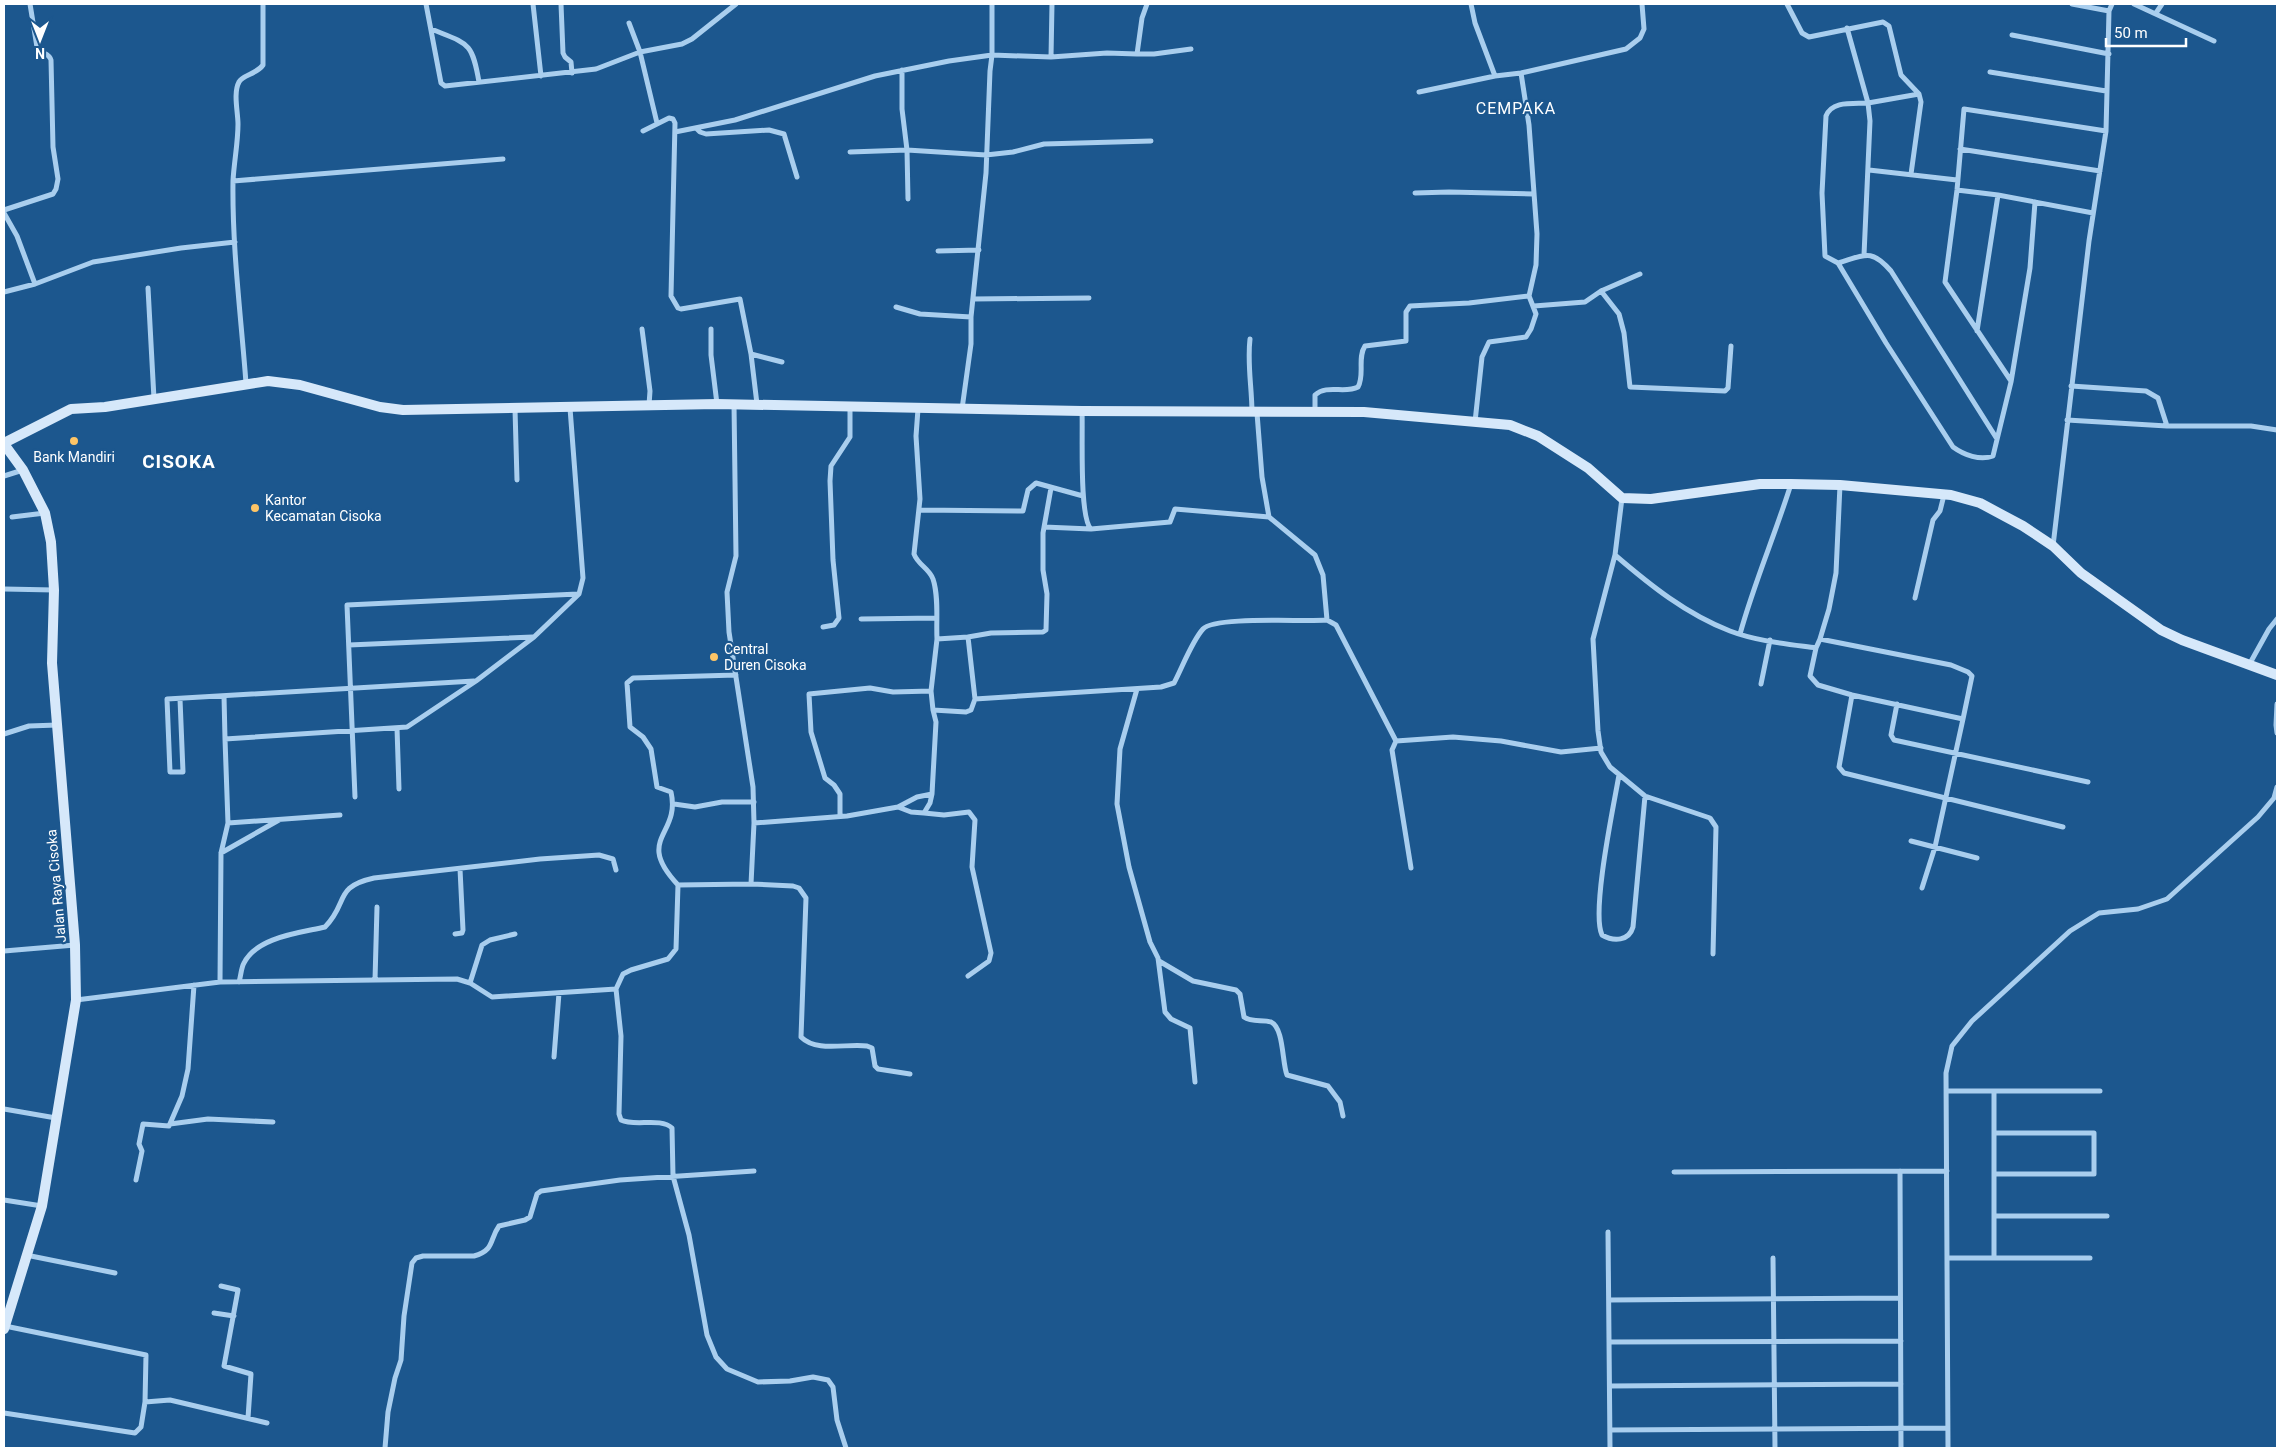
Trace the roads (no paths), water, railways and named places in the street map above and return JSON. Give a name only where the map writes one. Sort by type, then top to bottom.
[{"type":"street","points":[[30,4],[37,47],[49,56],[51,60],[53,147],[58,179],[53,194],[4,212],[17,236],[35,284]]},
{"type":"street","points":[[246,383],[235,242],[234,180],[238,125],[238,82],[259,71],[263,65],[263,4]]},
{"type":"street","points":[[426,4],[441,83],[445,86],[596,69],[640,52],[682,44],[692,39],[736,4]]},
{"type":"street","points":[[533,4],[541,76]]},
{"type":"street","points":[[561,4],[563,53],[571,62],[572,73]]},
{"type":"street","points":[[962,409],[971,344],[971,317],[979,250],[992,55],[992,4]]},
{"type":"street","points":[[1052,4],[1052,56]]},
{"type":"street","points":[[1136,54],[1142,18],[1147,4]]},
{"type":"street","points":[[1471,4],[1475,23],[1494,76]]},
{"type":"street","points":[[1419,92],[1494,76],[1521,73],[1626,49],[1640,38],[1644,29],[1642,4]]},
{"type":"street","points":[[1787,4],[1804,35],[1811,37],[1847,28],[1886,24],[1902,75],[1918,94],[1921,102],[1911,174]]},
{"type":"street","points":[[2072,4],[2109,11]]},
{"type":"street","points":[[2053,546],[2093,213],[2106,131],[2109,11],[2112,4]]},
{"type":"street","points":[[2134,4],[2214,41]]},
{"type":"street","points":[[2156,13],[2162,4]]},
{"type":"street","points":[[629,23],[640,52],[657,123]]},
{"type":"street","points":[[1847,28],[1868,104],[1870,122],[1864,255]]},
{"type":"street","points":[[431,29],[454,38],[472,50],[479,82]]},
{"type":"street","points":[[2012,35],[2109,54]]},
{"type":"street","points":[[675,132],[735,120],[874,76],[992,55],[1154,54],[1191,48]]},
{"type":"street","points":[[902,70],[902,109],[907,150],[908,199]]},
{"type":"street","points":[[1990,72],[2106,91]]},
{"type":"street","points":[[1475,422],[1482,357],[1486,347],[1489,342],[1494,340],[1526,336],[1529,334],[1536,314],[1529,296],[1536,265],[1537,234],[1533,194],[1534,177],[1521,73]]},
{"type":"street","points":[[1918,94],[1868,104],[1837,105],[1829,109],[1826,116],[1822,193],[1826,256],[1838,262],[1886,343],[1953,447],[1965,455],[1986,459],[1993,456],[2012,382],[2030,268],[2035,202]]},
{"type":"street","points":[[2012,382],[1944,282],[1957,190],[1964,109],[2106,131]]},
{"type":"street","points":[[643,131],[668,118],[673,119],[675,132],[671,296],[674,304],[681,309],[740,299],[751,354],[757,405]]},
{"type":"street","points":[[696,128],[706,134],[770,130],[784,134],[797,177]]},
{"type":"street","points":[[850,152],[907,150],[986,155],[1013,152],[1044,144],[1152,141]]},
{"type":"street","points":[[1960,149],[2100,171]]},
{"type":"street","points":[[234,180],[503,159]]},
{"type":"street","points":[[1868,170],[1957,180]]},
{"type":"street","points":[[1957,190],[1998,195],[2093,213]]},
{"type":"street","points":[[1415,193],[1533,194]]},
{"type":"street","points":[[1977,331],[1998,195]]},
{"type":"street","points":[[4,292],[35,284],[93,262],[181,248],[235,242]]},
{"type":"street","points":[[938,251],[979,250]]},
{"type":"street","points":[[1838,262],[1864,255],[1879,258],[1891,271],[1997,439]]},
{"type":"street","points":[[1534,306],[1585,302],[1602,291],[1640,274]]},
{"type":"street","points":[[148,288],[154,400]]},
{"type":"street","points":[[1602,291],[1619,314],[1624,333],[1630,387],[1725,391],[1728,388],[1731,346]]},
{"type":"street","points":[[1315,413],[1315,394],[1318,392],[1330,389],[1353,390],[1358,387],[1362,376],[1362,354],[1366,346],[1406,341],[1406,312],[1410,306],[1468,303],[1529,296]]},
{"type":"street","points":[[974,299],[1089,298]]},
{"type":"street","points":[[896,307],[920,314],[971,317]]},
{"type":"street","points":[[642,329],[650,391],[649,405]]},
{"type":"street","points":[[711,329],[711,354],[717,404]]},
{"type":"street","points":[[1250,339],[1247,359],[1269,517]]},
{"type":"street","points":[[751,354],[782,362]]},
{"type":"street","points":[[4,444],[71,409],[105,407],[268,381],[300,385],[380,407],[404,410],[734,404],[918,409],[1255,413],[1364,412],[1510,425],[1538,436],[1588,468],[1622,498],[1651,499],[1760,484],[1791,484],[1840,485],[1944,495],[1980,503],[2023,526],[2053,546],[2081,573],[2161,630],[2182,640],[2277,675]]},
{"type":"street","points":[[2071,386],[2146,391],[2158,398],[2166,426]]},
{"type":"street","points":[[734,404],[736,556],[727,592],[729,632],[754,788],[751,884]]},
{"type":"street","points":[[225,739],[407,727],[476,681],[534,637],[579,594],[583,578],[570,408]]},
{"type":"street","points":[[823,627],[834,625],[838,618],[830,481],[831,466],[835,458],[844,449],[850,437],[850,408]]},
{"type":"street","points":[[515,409],[517,480]]},
{"type":"street","points":[[918,409],[916,436],[919,510],[914,554],[917,562],[928,571],[933,579],[937,639],[931,691],[936,722],[932,794],[930,803],[924,813]]},
{"type":"street","points":[[1082,411],[1085,517],[1088,526],[1092,529]]},
{"type":"street","points":[[2067,420],[2166,426],[2251,426],[2277,430]]},
{"type":"street","name":"Jalan Raya Cisoka","points":[[4,444],[23,470],[45,513],[51,542],[54,590],[52,663],[75,945],[76,1000],[42,1206],[4,1328]]},
{"type":"street","points":[[4,476],[23,470]]},
{"type":"street","points":[[919,510],[1023,511],[1028,490],[1034,483],[1084,496]]},
{"type":"street","points":[[1740,634],[1751,594],[1776,531],[1791,484]]},
{"type":"street","points":[[1840,485],[1836,574],[1829,609],[1816,648],[1810,676],[1815,682],[1852,695],[1963,719]]},
{"type":"street","points":[[937,639],[991,633],[1043,632],[1046,630],[1047,594],[1042,564],[1044,527],[1051,488]]},
{"type":"street","points":[[1915,598],[1933,520],[1940,510],[1944,495]]},
{"type":"street","points":[[1622,498],[1615,555],[1593,639],[1601,748],[1610,767],[1646,796],[1710,818],[1716,827],[1714,954]]},
{"type":"street","points":[[1044,527],[1092,529],[1170,522],[1175,510],[1269,517],[1314,555],[1324,575],[1327,620]]},
{"type":"street","points":[[12,517],[45,513]]},
{"type":"street","points":[[1615,555],[1664,596],[1704,619],[1740,634],[1816,648]]},
{"type":"street","points":[[4,589],[54,590]]},
{"type":"street","points":[[355,797],[347,605],[579,594]]},
{"type":"street","points":[[861,619],[936,618]]},
{"type":"street","points":[[2249,665],[2269,629],[2277,619]]},
{"type":"street","points":[[975,699],[1161,687],[1174,683],[1201,631],[1211,624],[1230,621],[1327,620],[1336,625],[1396,741]]},
{"type":"street","points":[[349,645],[534,637]]},
{"type":"street","points":[[933,710],[966,712],[971,710],[975,699],[968,637]]},
{"type":"street","points":[[1820,639],[1952,665],[1968,672],[1972,676],[1972,684],[1944,799],[1935,847],[1922,888]]},
{"type":"street","points":[[1761,684],[1770,640]]},
{"type":"street","points":[[736,675],[633,678],[627,683],[630,727],[646,741],[653,758],[656,786],[670,791],[674,804],[658,851],[664,870],[678,885],[676,949],[668,959],[623,974],[616,989],[621,1036],[619,1114],[621,1120],[627,1123],[663,1124],[672,1128],[673,1176],[689,1235],[707,1335],[716,1358],[727,1369],[758,1382],[790,1382],[814,1377],[828,1380],[833,1387],[837,1420],[848,1448]]},
{"type":"street","points":[[180,699],[183,772],[170,772],[166,700],[180,699],[224,696],[351,688],[476,681]]},
{"type":"street","points":[[840,816],[840,794],[834,785],[825,778],[811,732],[809,694],[870,688],[893,692],[931,691]]},
{"type":"street","points":[[1136,690],[1120,749],[1117,804],[1129,867],[1150,942],[1159,961],[1165,1012],[1171,1020],[1190,1028],[1195,1082]]},
{"type":"street","points":[[1852,695],[1839,766],[1844,774],[2063,827]]},
{"type":"street","points":[[220,982],[221,854],[228,822],[224,696]]},
{"type":"street","points":[[1897,704],[1892,735],[1894,740],[2088,782]]},
{"type":"street","points":[[2277,704],[2277,733]]},
{"type":"street","points":[[4,734],[29,726],[57,725]]},
{"type":"street","points":[[397,728],[399,789]]},
{"type":"street","points":[[1396,741],[1453,737],[1501,740],[1561,752],[1601,748]]},
{"type":"street","points":[[1396,741],[1392,750],[1411,868]]},
{"type":"street","points":[[1619,775],[1603,865],[1599,921],[1602,935],[1608,939],[1626,938],[1631,934],[1633,927],[1646,796]]},
{"type":"street","points":[[1948,1448],[1947,1091],[1948,1060],[1952,1046],[1972,1021],[2070,931],[2099,914],[2138,909],[2167,899],[2258,817],[2276,798],[2277,787]]},
{"type":"street","points":[[754,823],[840,816],[898,807],[917,797],[932,794]]},
{"type":"street","points":[[674,804],[695,807],[722,802],[754,802]]},
{"type":"street","points":[[898,807],[944,815],[969,812],[975,817],[972,867],[991,953],[989,961],[968,976]]},
{"type":"street","points":[[228,822],[340,815]]},
{"type":"street","points":[[221,854],[281,819]]},
{"type":"street","points":[[1910,841],[1977,858]]},
{"type":"street","points":[[239,982],[244,963],[253,951],[266,942],[325,927],[331,921],[347,889],[357,881],[540,859],[599,855],[613,859],[616,870]]},
{"type":"street","points":[[456,934],[462,933],[463,930],[460,869]]},
{"type":"street","points":[[678,885],[751,884],[799,888],[806,898],[801,1037],[807,1043],[816,1046],[867,1046],[872,1048],[875,1066],[878,1069],[910,1074]]},
{"type":"street","points":[[375,980],[378,907]]},
{"type":"street","points":[[470,983],[482,945],[490,940],[515,934]]},
{"type":"street","points":[[4,951],[75,945]]},
{"type":"street","points":[[1159,961],[1193,981],[1236,990],[1240,994],[1244,1017],[1248,1020],[1270,1022],[1276,1026],[1288,1075],[1328,1086],[1340,1102],[1343,1116]]},
{"type":"street","points":[[76,1000],[220,982],[456,979],[470,983],[492,997],[616,989]]},
{"type":"street","points":[[170,1124],[182,1096],[188,1069],[194,985]]},
{"type":"street","points":[[554,1057],[559,993]]},
{"type":"street","points":[[1947,1091],[2100,1091]]},
{"type":"street","points":[[1994,1091],[1994,1258]]},
{"type":"street","points":[[4,1109],[56,1118]]},
{"type":"street","points":[[136,1180],[142,1151],[139,1144],[143,1124],[169,1126],[170,1124],[208,1119],[273,1122]]},
{"type":"street","points":[[1994,1133],[2094,1133],[2094,1174],[1994,1174]]},
{"type":"street","points":[[385,1448],[388,1412],[401,1360],[404,1316],[412,1263],[416,1258],[422,1256],[474,1256],[482,1254],[491,1244],[499,1226],[530,1217],[537,1194],[541,1191],[612,1181],[754,1170]]},
{"type":"street","points":[[1900,1171],[1901,1448]]},
{"type":"street","points":[[1674,1172],[1947,1171]]},
{"type":"street","points":[[4,1200],[42,1206]]},
{"type":"street","points":[[1994,1216],[2107,1216]]},
{"type":"street","points":[[1608,1232],[1610,1448]]},
{"type":"street","points":[[26,1255],[115,1273]]},
{"type":"street","points":[[1774,1258],[1774,1448]]},
{"type":"street","points":[[1948,1258],[2090,1258]]},
{"type":"street","points":[[221,1286],[238,1290],[224,1366],[251,1374],[248,1418]]},
{"type":"street","points":[[1609,1300],[1900,1298]]},
{"type":"street","points":[[214,1313],[234,1316]]},
{"type":"street","points":[[4,1328],[146,1355],[145,1402],[141,1427],[135,1432],[4,1413]]},
{"type":"street","points":[[1609,1342],[1901,1341]]},
{"type":"street","points":[[1610,1386],[1901,1384]]},
{"type":"street","points":[[145,1402],[170,1400],[267,1423]]},
{"type":"street","points":[[1610,1430],[1948,1428]]},
{"type":"place","name":"Bank Mandiri","points":[[74,441]]},
{"type":"place","name":"Kantor Kecamatan Cisoka","points":[[255,508]]},
{"type":"place","name":"Central Duren Cisoka","points":[[714,657]]},
{"type":"district","name":"CEMPAKA","points":[[1516,108]]},
{"type":"district","name":"CISOKA","points":[[179,461]]}]
